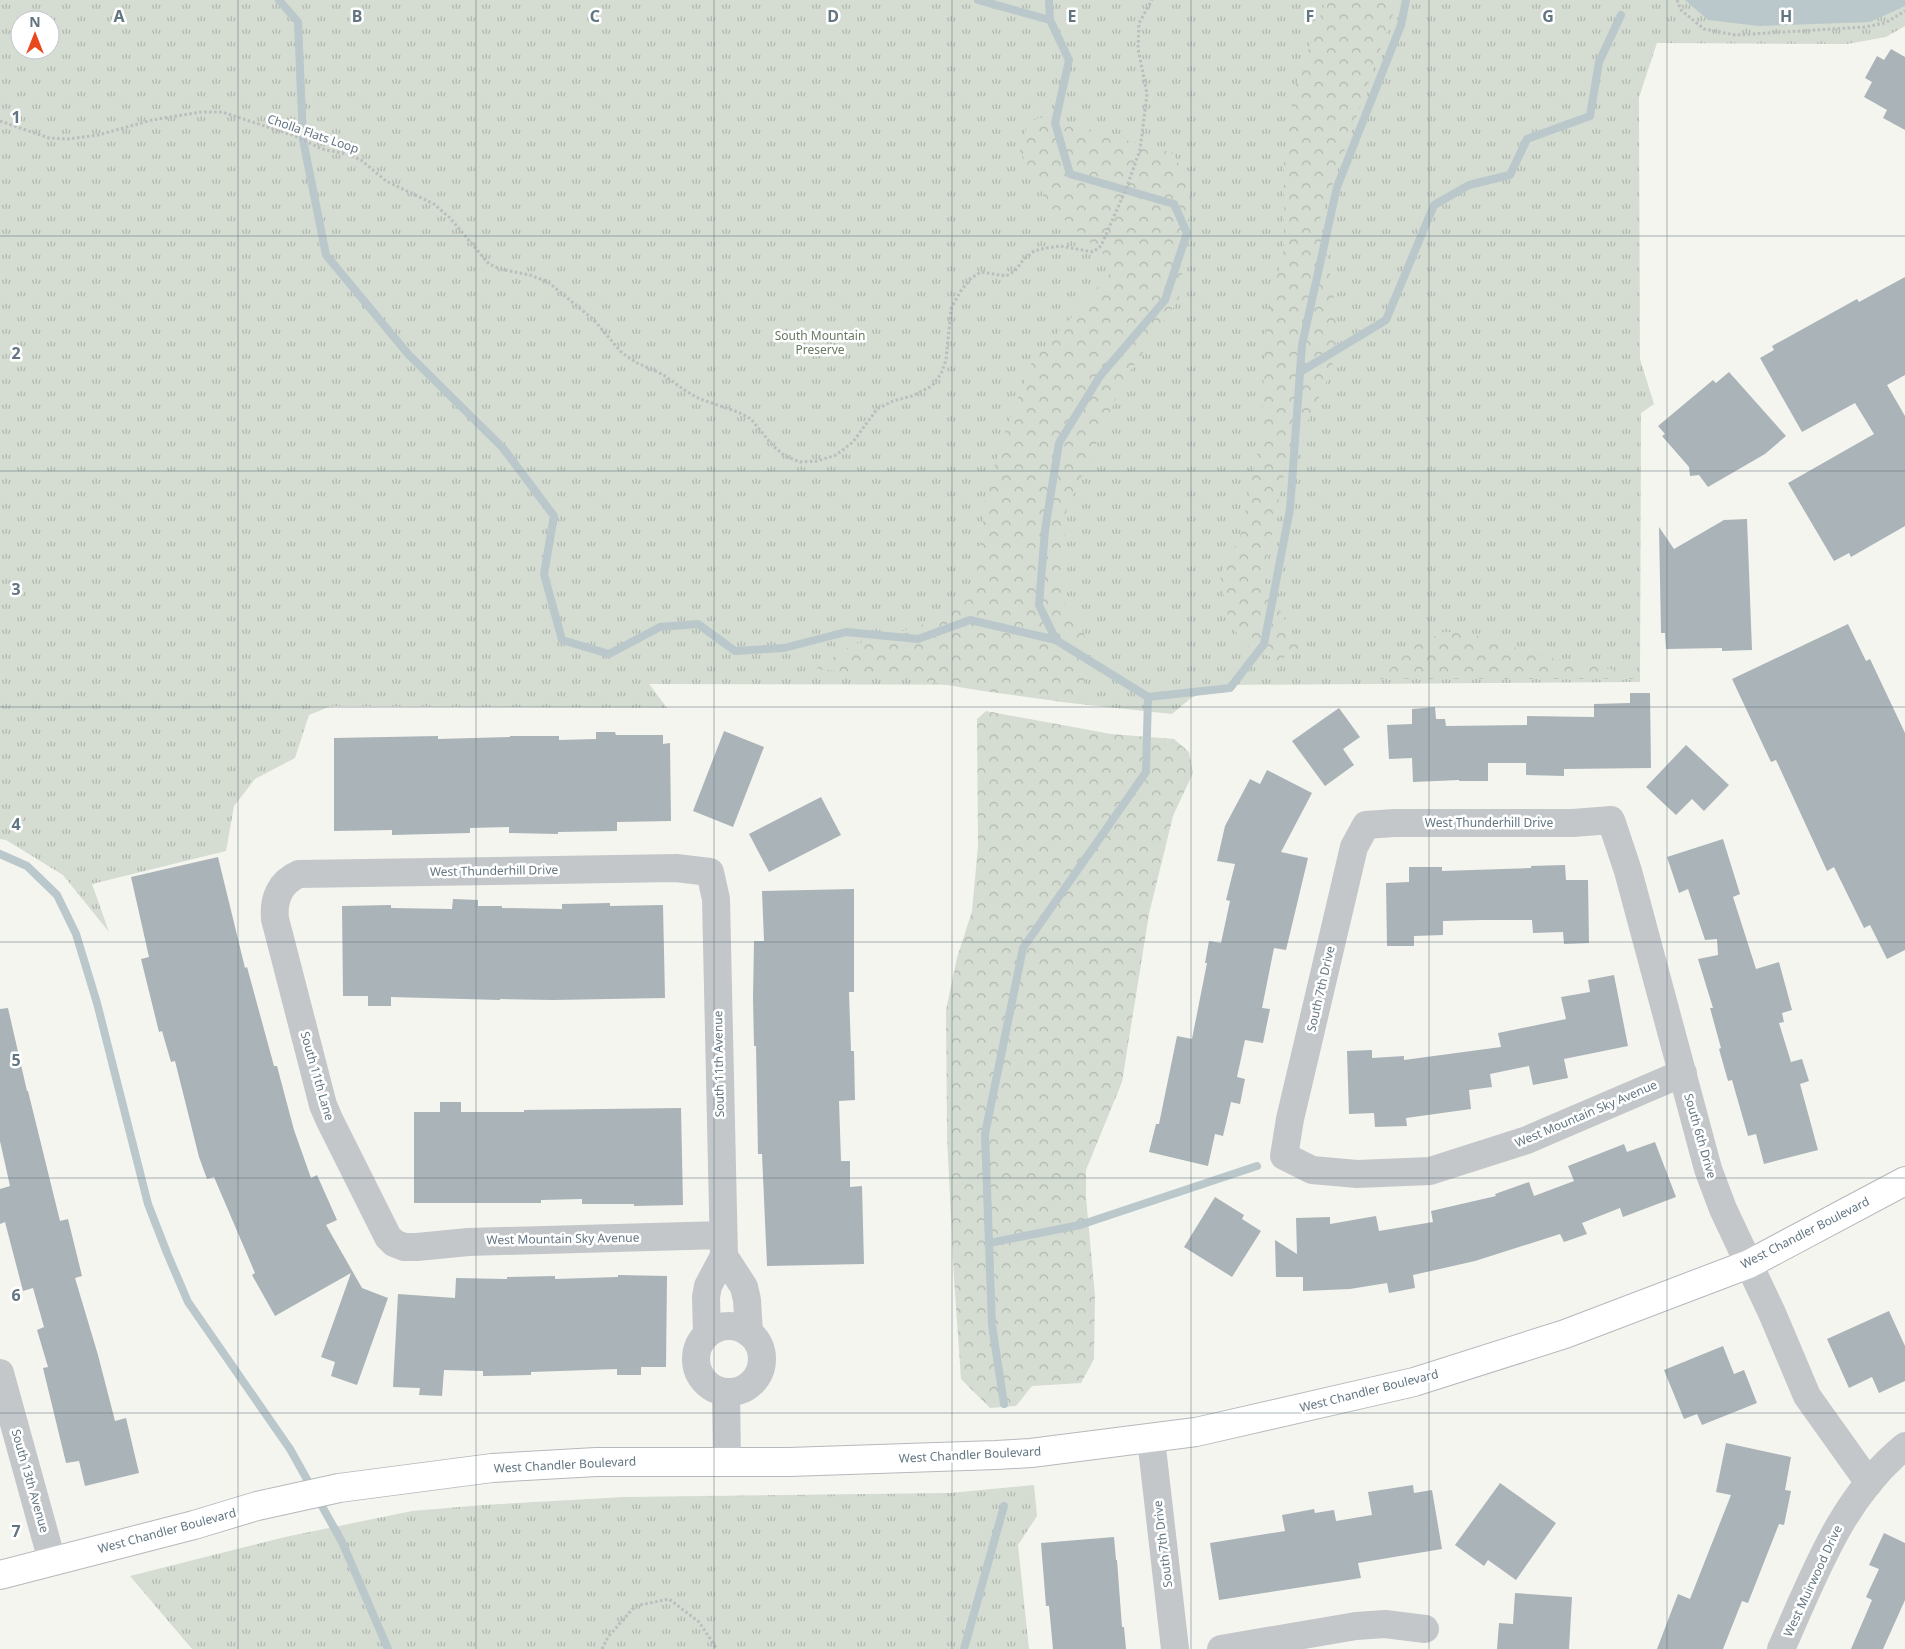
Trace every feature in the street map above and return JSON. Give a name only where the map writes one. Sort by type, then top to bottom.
[{"type":"main road","name":"West Chandler Boulevard","points":[[0,1575],[275,1502],[339,1488],[492,1468],[596,1462],[789,1462],[996,1456],[1031,1454],[1196,1432],[1414,1382],[1565,1334],[1749,1264],[1905,1181]]},
{"type":"street","name":"West Thunderhill Drive","points":[[1366,825],[1394,823],[1573,823],[1611,820]]},
{"type":"street","name":"South 6th Drive","points":[[1611,820],[1628,871],[1708,1169],[1723,1209],[1772,1313],[1807,1396],[1869,1483]]},
{"type":"street","name":"South 7th Drive","points":[[1284,1156],[1290,1119],[1354,846],[1366,825]]},
{"type":"street","name":"West Thunderhill Drive","points":[[282,887],[299,874],[676,868],[710,872]]},
{"type":"street","name":"South 11th Avenue","points":[[710,872],[716,899],[723,1245],[708,1286],[706,1297],[707,1334],[701,1341],[695,1360],[697,1370],[708,1385],[716,1390],[726,1392]]},
{"type":"street","name":"South 11th Lane","points":[[282,887],[274,906],[275,918],[323,1105],[388,1237],[394,1243],[404,1247]]},
{"type":"street","name":"West Mountain Sky Avenue","points":[[1284,1156],[1312,1170],[1357,1174],[1430,1171],[1527,1140],[1683,1073]]},
{"type":"street","name":"West Mountain Sky Avenue","points":[[404,1247],[468,1242],[723,1245]]},
{"type":"street","points":[[723,1245],[744,1287],[747,1300],[749,1333]]},
{"type":"street","points":[[707,1334],[715,1329],[733,1326],[749,1333],[761,1351],[760,1372],[754,1381],[746,1388],[736,1392],[726,1392],[727,1462]]},
{"type":"street","name":"South 13th Avenue","points":[[0,1373],[52,1561]]},
{"type":"street","name":"South 7th Drive","points":[[1151,1439],[1175,1649]]},
{"type":"street","name":"West Muirwood Drive","points":[[1781,1649],[1826,1548],[1851,1504],[1905,1446]]},
{"type":"street","points":[[1221,1649],[1356,1626],[1385,1624],[1424,1629]]},
{"type":"path","name":"Cholla Flats Loop","points":[[0,121],[49,138],[68,139],[98,135],[152,120],[201,112],[222,112],[295,136],[322,149],[347,154],[361,160],[386,181],[434,204],[450,218],[489,264],[500,269],[530,275],[548,282],[594,320],[622,353],[637,363],[662,374],[700,399],[738,412],[751,419],[772,446],[785,456],[800,462],[817,461],[836,455],[853,442],[877,409],[893,401],[912,396],[932,386],[941,374],[946,360],[951,309],[960,292],[971,278],[981,272],[1006,276],[1015,271],[1024,259],[1034,251],[1046,248],[1060,246],[1092,252],[1101,246],[1126,189],[1140,150],[1147,94],[1138,48],[1138,23],[1152,0]]},
{"type":"path","points":[[1677,0],[1681,10],[1704,29],[1735,35],[1865,27],[1884,23],[1905,11]]},
{"type":"path","points":[[602,1649],[608,1637],[635,1606],[669,1599],[699,1622],[717,1649]]},
{"type":"green space","name":"South Mountain Preserve","points":[[0,0],[1905,0],[1905,26],[1886,37],[1847,44],[1657,43],[1639,97],[1640,359],[1654,404],[1641,413],[1640,682],[1219,685],[1191,698],[1172,714],[1070,703],[1082,685],[649,684],[667,708],[331,706],[309,715],[295,758],[255,779],[234,806],[226,851],[92,884],[109,932],[63,875],[6,840],[0,839]]},
{"type":"green space","points":[[1326,0],[1398,0],[1320,219],[1338,333],[1331,372],[1285,469],[1263,579],[1300,648],[1278,661],[1243,643],[1229,621],[1220,574],[1240,537],[1261,436],[1266,324],[1284,248],[1284,156],[1294,90]]},
{"type":"green space","points":[[1050,116],[1094,131],[1173,153],[1186,178],[1191,194],[1179,299],[1124,380],[1066,512],[1061,599],[1078,619],[1087,643],[1088,677],[1070,703],[905,678],[816,669],[852,645],[920,626],[975,596],[986,493],[1006,429],[1032,362],[1111,272],[1111,261],[1049,206],[1020,151],[1029,120]]},
{"type":"green space","points":[[1444,632],[1464,632],[1549,658],[1597,665],[1641,679],[1380,679],[1415,645]]},
{"type":"green space","points":[[986,711],[1111,734],[1174,739],[1189,752],[1193,773],[1173,816],[1149,914],[1122,1082],[1086,1170],[1086,1197],[1095,1296],[1094,1359],[1081,1383],[1032,1386],[1016,1406],[990,1408],[961,1379],[947,1137],[946,1010],[957,958],[972,911],[978,846],[977,719]]},
{"type":"green space","points":[[1034,1485],[1037,1516],[1018,1545],[1029,1649],[192,1649],[130,1576],[285,1537],[412,1511],[624,1497],[949,1493]]},
{"type":"shaded area","points":[[1685,0],[1905,0],[1905,6],[1870,22],[1759,26],[1708,20]]},
{"type":"building","points":[[1891,49],[1905,57],[1905,130],[1883,118],[1887,110],[1864,97],[1872,82],[1865,78],[1877,56],[1884,60]]},
{"type":"building","points":[[1905,277],[1905,375],[1887,385],[1905,416],[1905,526],[1851,557],[1849,553],[1834,561],[1788,483],[1874,434],[1855,403],[1802,432],[1760,358],[1774,350],[1772,346],[1857,299],[1859,302]]},
{"type":"building","points":[[1729,372],[1786,436],[1765,454],[1708,487],[1699,475],[1690,476],[1689,467],[1662,436],[1665,434],[1658,426],[1713,380],[1716,383]]},
{"type":"building","points":[[1747,519],[1752,650],[1722,651],[1722,648],[1666,649],[1665,633],[1661,633],[1659,527],[1674,549],[1724,520]]},
{"type":"building","points":[[1848,624],[1866,661],[1870,659],[1905,733],[1905,950],[1887,959],[1870,925],[1864,928],[1834,867],[1827,871],[1776,760],[1771,762],[1732,679]]},
{"type":"building","points":[[1630,693],[1650,693],[1651,768],[1564,769],[1564,776],[1526,775],[1526,763],[1488,763],[1488,781],[1413,782],[1412,758],[1389,759],[1387,725],[1412,724],[1412,709],[1435,707],[1436,719],[1445,719],[1446,726],[1527,725],[1527,716],[1594,717],[1594,704],[1630,703]]},
{"type":"building","points":[[1339,708],[1360,737],[1343,749],[1354,765],[1325,786],[1292,741]]},
{"type":"building","points":[[724,731],[764,747],[733,827],[693,811]]},
{"type":"building","points":[[596,732],[615,732],[616,735],[663,735],[663,744],[670,743],[671,821],[617,822],[617,831],[558,832],[558,834],[509,833],[509,827],[470,828],[470,833],[392,835],[392,830],[334,831],[334,738],[438,736],[438,739],[559,736],[559,740],[596,739]]},
{"type":"building","points":[[1686,745],[1729,785],[1704,811],[1692,799],[1676,815],[1646,787]]},
{"type":"building","points":[[1267,770],[1312,793],[1281,852],[1308,858],[1286,950],[1274,948],[1262,1008],[1270,1009],[1263,1043],[1245,1040],[1237,1077],[1245,1079],[1240,1104],[1231,1102],[1223,1136],[1215,1134],[1208,1166],[1149,1152],[1156,1124],[1159,1124],[1177,1036],[1192,1039],[1207,963],[1205,963],[1209,941],[1221,943],[1230,901],[1226,900],[1235,864],[1217,861],[1225,826],[1250,779],[1260,784]]},
{"type":"building","points":[[821,797],[841,835],[769,872],[749,834]]},
{"type":"building","points":[[1723,839],[1740,894],[1733,897],[1756,969],[1779,962],[1792,1010],[1782,1013],[1784,1022],[1779,1023],[1791,1062],[1802,1059],[1809,1081],[1800,1084],[1818,1150],[1764,1164],[1756,1134],[1748,1136],[1732,1080],[1728,1081],[1710,1008],[1713,1008],[1698,959],[1718,955],[1717,939],[1705,940],[1688,889],[1679,893],[1667,857]]},
{"type":"building","points":[[218,857],[245,968],[247,967],[274,1066],[277,1066],[294,1130],[311,1178],[317,1175],[337,1220],[326,1225],[362,1288],[388,1298],[357,1385],[331,1376],[335,1362],[321,1357],[351,1273],[275,1316],[252,1275],[255,1273],[214,1177],[207,1179],[199,1157],[175,1061],[171,1062],[162,1031],[159,1032],[141,959],[149,957],[131,877]]},
{"type":"building","points":[[1565,865],[1566,880],[1588,880],[1589,943],[1564,944],[1563,932],[1533,933],[1532,920],[1481,920],[1443,921],[1443,935],[1414,936],[1414,946],[1387,946],[1386,883],[1409,882],[1409,867],[1442,867],[1442,871]]},
{"type":"building","points":[[854,889],[854,992],[849,992],[851,1051],[854,1051],[855,1100],[839,1101],[841,1161],[850,1161],[850,1187],[862,1186],[864,1264],[767,1266],[762,1154],[758,1154],[753,998],[754,941],[764,941],[762,891]]},
{"type":"building","points":[[453,899],[478,900],[478,906],[502,906],[502,908],[562,909],[562,904],[610,903],[610,906],[663,905],[665,998],[500,1000],[391,997],[391,1006],[368,1006],[368,996],[343,996],[342,906],[391,905],[391,908],[452,909]]},
{"type":"building","points":[[1614,975],[1628,1046],[1564,1059],[1568,1078],[1533,1085],[1529,1066],[1490,1074],[1492,1087],[1469,1090],[1471,1109],[1406,1118],[1407,1126],[1375,1127],[1374,1113],[1349,1114],[1347,1051],[1372,1050],[1372,1058],[1404,1056],[1404,1060],[1501,1047],[1498,1033],[1566,1019],[1561,997],[1590,992],[1588,980]]},
{"type":"building","points":[[8,1008],[60,1221],[68,1219],[82,1276],[75,1278],[115,1421],[126,1418],[139,1473],[85,1486],[79,1461],[66,1463],[43,1368],[48,1367],[37,1330],[44,1327],[33,1288],[23,1291],[5,1222],[0,1224],[0,1189],[10,1186],[0,1141],[0,1009]]},
{"type":"building","points":[[440,1102],[461,1102],[461,1112],[681,1108],[683,1205],[582,1204],[582,1199],[541,1200],[541,1203],[414,1203],[414,1112],[440,1112]]},
{"type":"building","points":[[1655,1142],[1676,1197],[1623,1217],[1620,1208],[1582,1223],[1587,1234],[1564,1242],[1560,1234],[1475,1261],[1413,1275],[1415,1288],[1389,1293],[1387,1283],[1350,1289],[1303,1291],[1303,1277],[1276,1277],[1275,1240],[1297,1254],[1296,1218],[1330,1217],[1330,1224],[1376,1216],[1379,1231],[1433,1222],[1431,1211],[1496,1196],[1495,1194],[1529,1182],[1534,1196],[1574,1181],[1568,1166],[1624,1144],[1627,1152]]},
{"type":"building","points":[[1215,1197],[1244,1215],[1242,1219],[1261,1231],[1232,1277],[1184,1247]]},
{"type":"building","points":[[618,1275],[667,1276],[666,1367],[641,1367],[641,1375],[617,1375],[617,1369],[531,1372],[531,1375],[483,1376],[483,1371],[444,1370],[442,1396],[419,1395],[420,1388],[393,1387],[398,1294],[455,1298],[456,1278],[507,1279],[507,1277],[555,1276],[555,1279],[618,1277]]},
{"type":"building","points":[[1889,1311],[1905,1346],[1905,1381],[1879,1393],[1872,1377],[1849,1388],[1827,1339]]},
{"type":"building","points":[[1723,1346],[1734,1374],[1744,1370],[1757,1403],[1702,1425],[1697,1414],[1684,1419],[1664,1370]]},
{"type":"building","points":[[1726,1443],[1791,1457],[1785,1490],[1791,1491],[1784,1525],[1779,1524],[1748,1603],[1742,1601],[1723,1649],[1657,1649],[1678,1594],[1690,1599],[1731,1495],[1716,1492]]},
{"type":"building","points":[[1500,1483],[1556,1523],[1516,1580],[1488,1560],[1484,1566],[1455,1545]]},
{"type":"building","points":[[1413,1485],[1414,1493],[1432,1490],[1442,1549],[1358,1563],[1361,1578],[1219,1600],[1210,1543],[1285,1531],[1282,1515],[1314,1509],[1315,1513],[1334,1510],[1336,1521],[1372,1515],[1368,1492]]},
{"type":"building","points":[[1884,1533],[1905,1543],[1905,1600],[1883,1649],[1851,1649],[1872,1600],[1866,1597],[1879,1569],[1869,1565]]},
{"type":"building","points":[[1114,1537],[1122,1627],[1124,1627],[1126,1649],[1053,1649],[1049,1606],[1046,1606],[1041,1543]]},
{"type":"building","points":[[1515,1593],[1572,1597],[1569,1649],[1497,1649],[1499,1623],[1513,1624]]},
{"type":"waterway","points":[[279,0],[298,22],[303,140],[326,255],[408,354],[503,448],[554,516],[544,574],[562,640],[609,654],[660,627],[698,624],[735,651],[784,648],[846,632],[918,639],[970,620],[1056,640]]},
{"type":"waterway","points":[[978,0],[1050,20],[1069,60],[1055,123],[1070,174],[1174,204],[1187,233],[1165,300],[1100,376],[1059,443],[1045,530],[1039,605],[1056,640],[1148,697]]},
{"type":"waterway","points":[[1049,0],[1050,20]]},
{"type":"waterway","points":[[1004,1404],[992,1325],[985,1134],[1023,948],[1146,772],[1148,697],[1230,688],[1264,644],[1290,509],[1302,345],[1337,187],[1401,25],[1406,0]]},
{"type":"waterway","points":[[1300,372],[1386,320],[1434,205],[1469,185],[1510,175],[1527,139],[1590,116],[1599,62],[1621,15]]},
{"type":"waterway","points":[[0,854],[27,866],[57,895],[76,934],[97,1003],[148,1204],[188,1302],[290,1449],[342,1542],[388,1649]]},
{"type":"waterway","points":[[989,1243],[1080,1225],[1257,1166]]},
{"type":"waterway","points":[[964,1649],[1004,1506]]}]
